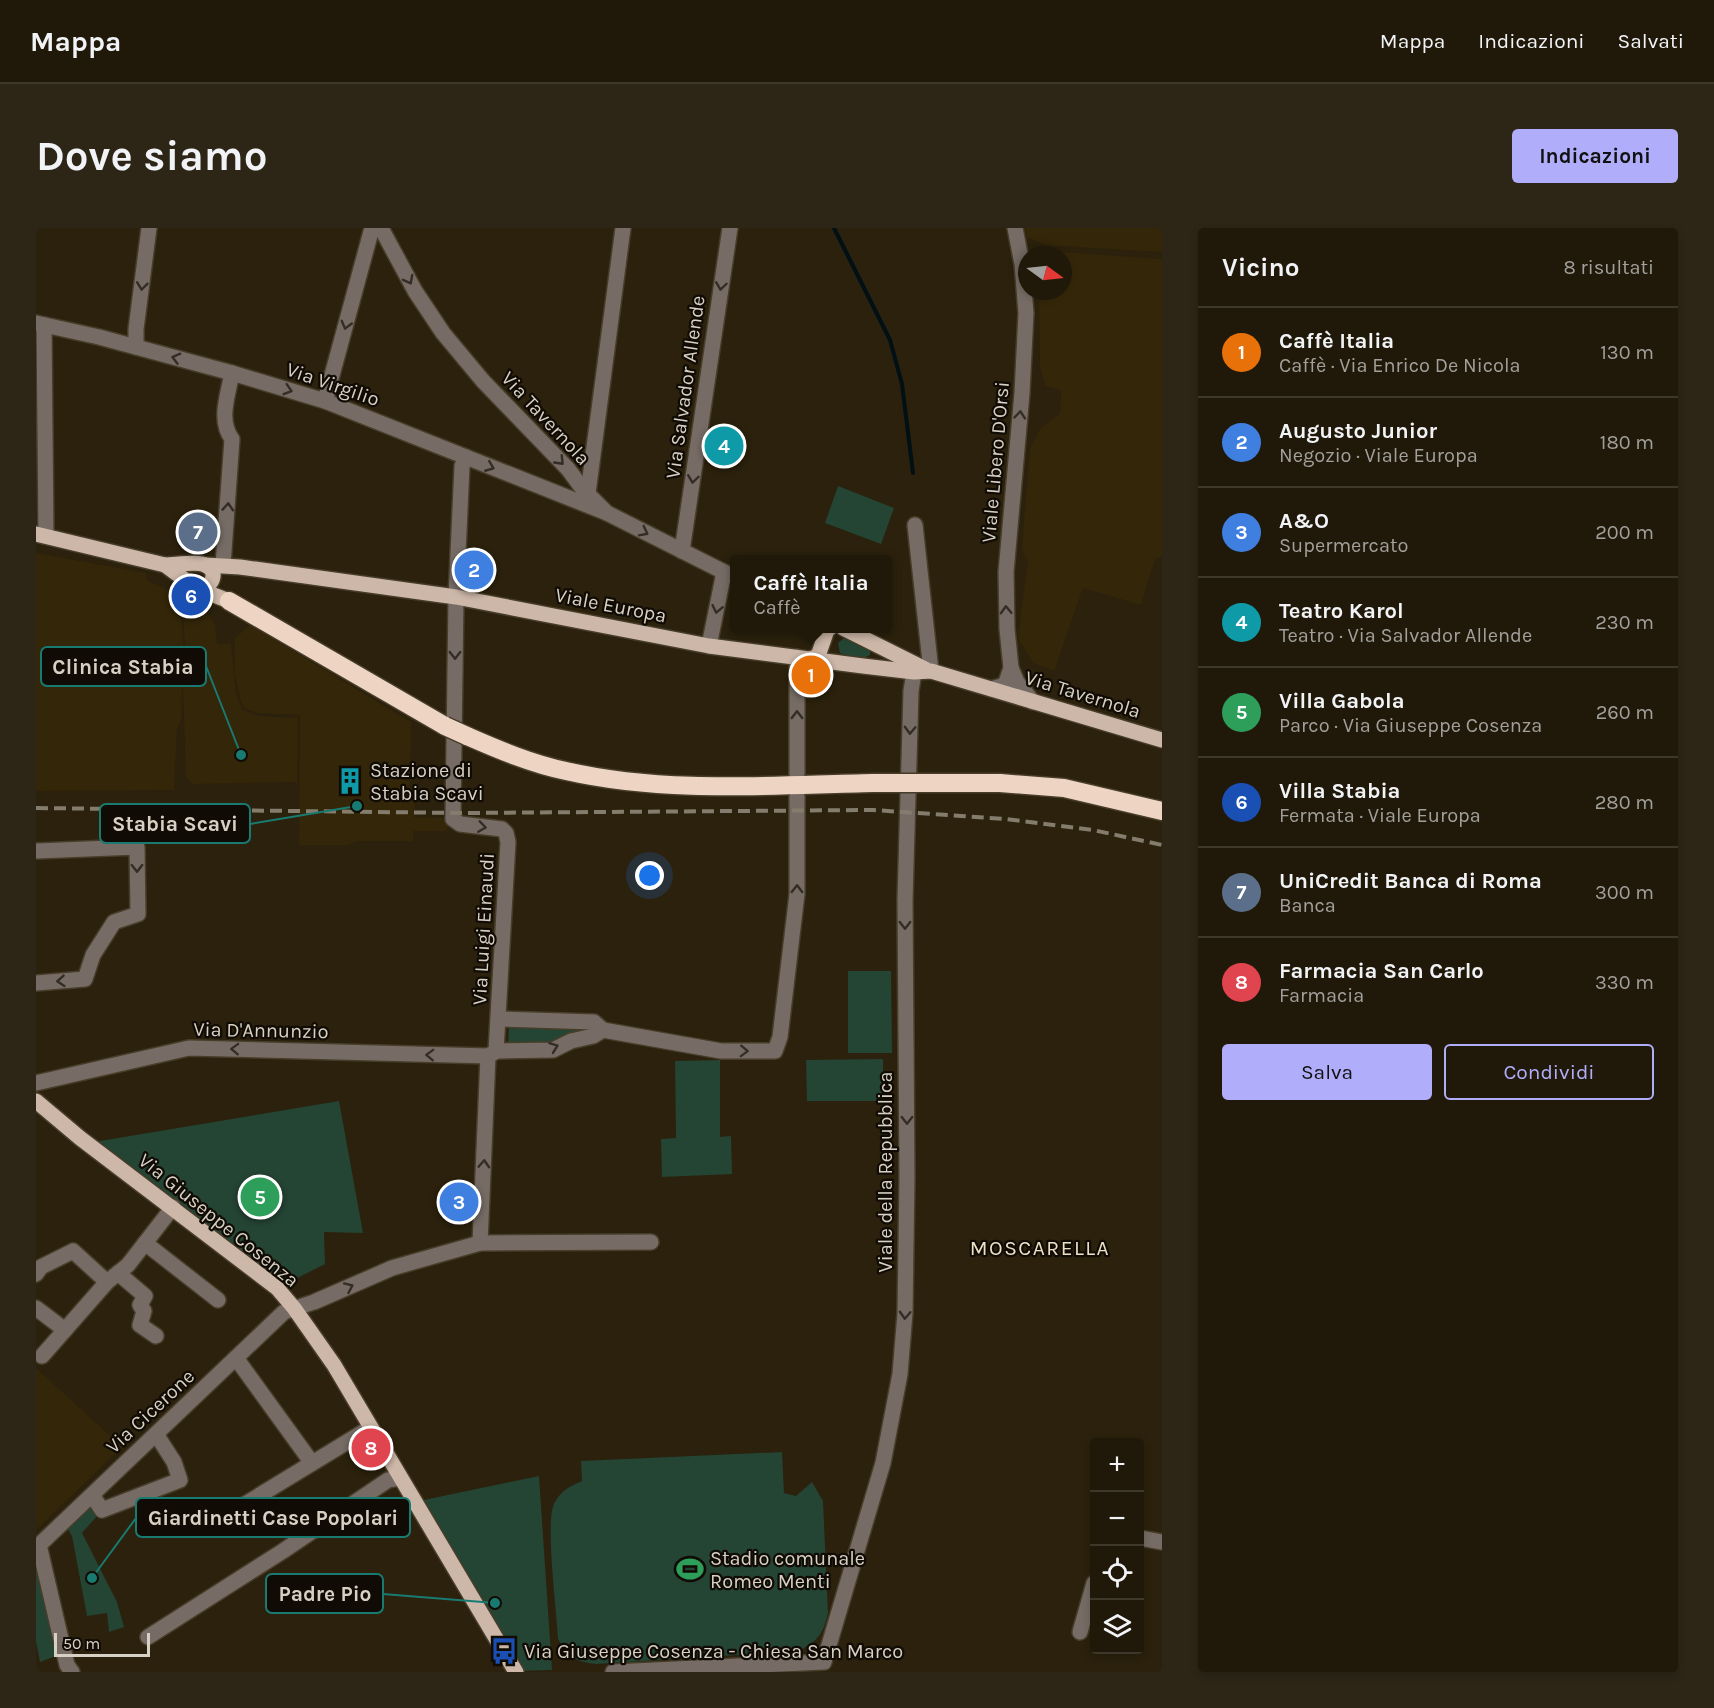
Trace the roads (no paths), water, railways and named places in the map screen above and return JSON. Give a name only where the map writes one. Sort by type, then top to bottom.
[{"type":"highway","points":[[229,601],[445,726],[496,749],[566,771],[610,779],[684,786],[1000,783],[1064,788],[1162,811]]},
{"type":"main road","points":[[41,535],[206,575],[229,601]]},
{"type":"main road","name":"Viale Europa","points":[[206,575],[456,597],[709,646],[815,657],[914,672],[930,671],[991,689]]},
{"type":"main road","points":[[815,657],[826,633]]},
{"type":"main road","points":[[854,633],[930,671]]},
{"type":"main road","points":[[863,666],[873,657],[874,649],[871,641]]},
{"type":"main road","name":"Via Tavernola","points":[[991,689],[1162,741]]},
{"type":"main road","name":"Via Giuseppe Cosenza","points":[[36,1101],[80,1138],[277,1288],[294,1308],[334,1365],[516,1672]]},
{"type":"street","points":[[136,347],[136,329],[149,228]]},
{"type":"street","points":[[325,401],[372,228]]},
{"type":"street","name":"Via Tavernola","points":[[381,228],[415,291],[443,333],[483,381],[607,513],[729,575]]},
{"type":"street","points":[[588,493],[623,228]]},
{"type":"street","name":"Via Salvador Allende","points":[[682,551],[729,228]]},
{"type":"street","name":"Viale Libero D'Orsi","points":[[1011,668],[1007,629],[1006,572],[1022,393],[1026,312],[1016,228]]},
{"type":"street","points":[[40,324],[41,535]]},
{"type":"street","name":"Via Virgilio","points":[[40,324],[136,347],[325,401],[607,513]]},
{"type":"street","points":[[206,575],[232,439],[225,430],[224,411],[232,373]]},
{"type":"street","points":[[456,597],[462,466],[466,457]]},
{"type":"street","points":[[915,525],[930,671]]},
{"type":"street","points":[[709,646],[729,575]]},
{"type":"street","name":"Via Luigi Einaudi","points":[[456,597],[453,819],[460,824],[502,829],[506,833],[508,843],[500,1019]]},
{"type":"street","points":[[797,774],[815,657]]},
{"type":"street","points":[[991,689],[1005,685],[1011,668]]},
{"type":"street","points":[[1011,668],[1017,682],[1033,702]]},
{"type":"street","name":"Viale della Repubblica","points":[[672,1671],[824,1662],[884,1463],[900,1374],[905,1313],[907,1177],[905,900],[911,691],[914,672]]},
{"type":"street","points":[[480,1243],[492,1054],[500,1019],[594,1022],[603,1030],[721,1051],[775,1051],[780,1037],[797,894],[797,796]]},
{"type":"street","points":[[36,850],[137,847],[138,914],[114,922],[93,955],[85,980],[36,983]]},
{"type":"street","name":"Via D'Annunzio","points":[[36,1083],[189,1048],[492,1054],[553,1050],[571,1041],[593,1036],[603,1030]]},
{"type":"street","points":[[42,1356],[113,1278],[128,1265],[173,1207]]},
{"type":"street","points":[[145,1242],[218,1300]]},
{"type":"street","name":"Via Cicerone","points":[[38,1547],[284,1312],[314,1302],[392,1268],[480,1243],[651,1242]]},
{"type":"street","points":[[36,1274],[41,1267],[73,1251],[145,1296],[140,1305],[144,1311],[140,1325],[156,1336]]},
{"type":"street","points":[[36,1308],[65,1330]]},
{"type":"street","points":[[236,1358],[312,1464]]},
{"type":"street","points":[[214,1523],[370,1428]]},
{"type":"street","points":[[92,1495],[102,1510],[180,1480],[174,1462],[156,1434]]},
{"type":"street","points":[[148,1636],[283,1551],[388,1480],[400,1478]]},
{"type":"street","points":[[142,1495],[152,1524]]},
{"type":"street","points":[[1144,1539],[1162,1542]]},
{"type":"street","points":[[38,1547],[67,1665],[72,1672]]},
{"type":"street","points":[[1080,1632],[1090,1599]]},
{"type":"street","points":[[613,1672],[672,1671]]},
{"type":"waterway","points":[[834,228],[890,340],[902,384],[913,473]]},
{"type":"railway","points":[[36,808],[464,813],[873,810],[1006,819],[1093,830],[1162,845]]},
{"type":"place","name":"Teatro Karol","points":[[724,446]]},
{"type":"place","name":"UniCredit Banca di Roma","points":[[198,532]]},
{"type":"place","name":"Augusto Junior","points":[[474,570]]},
{"type":"place","name":"Villa Stabia","points":[[191,596]]},
{"type":"place","name":"Caffè Italia","points":[[811,675]]},
{"type":"place","name":"Clinica Stabia","points":[[241,755]]},
{"type":"place","name":"Stazione di Stabia Scavi","points":[[350,781]]},
{"type":"place","name":"Stabia Scavi","points":[[357,806]]},
{"type":"place","name":"Villa Gabola","points":[[260,1197]]},
{"type":"place","name":"A&O","points":[[459,1202]]},
{"type":"place","name":"Farmacia San Carlo","points":[[371,1448]]},
{"type":"place","name":"Stadio comunale Romeo Menti","points":[[690,1569]]},
{"type":"place","name":"Giardinetti Case Popolari","points":[[92,1578]]},
{"type":"place","name":"Padre Pio","points":[[495,1603]]},
{"type":"place","name":"Via Giuseppe Cosenza - Chiesa San Marco","points":[[504,1651]]},
{"type":"district","name":"MOSCARELLA","points":[[1040,1248]]}]
